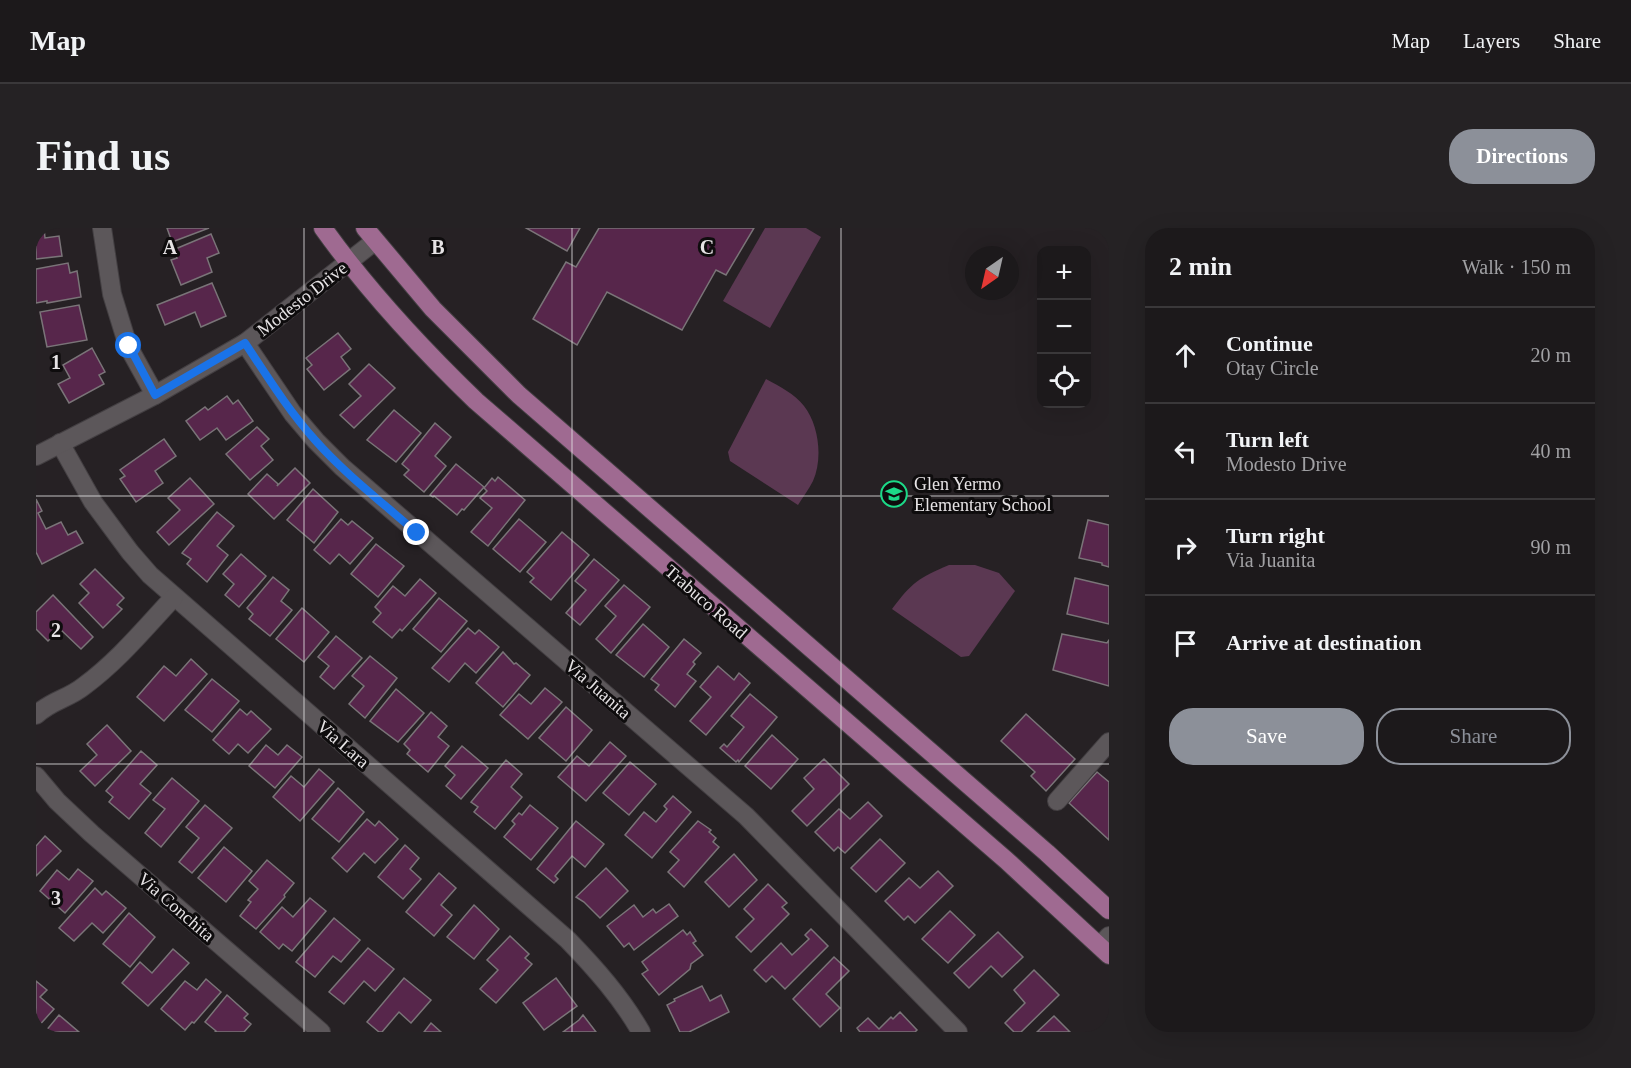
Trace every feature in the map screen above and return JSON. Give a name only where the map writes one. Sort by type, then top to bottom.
[{"type":"main road","name":"Trabuco Road","points":[[323,228],[407,331],[444,371],[498,422],[1106,946]]},
{"type":"main road","name":"Trabuco Road","points":[[370,234],[433,309],[519,395],[1047,853],[1109,910]]},
{"type":"street","points":[[102,228],[112,294],[125,335],[155,395]]},
{"type":"street","name":"Modesto Drive","points":[[36,456],[155,395],[245,343],[349,262],[370,234]]},
{"type":"street","name":"Via Juanita","points":[[245,343],[292,414],[342,467],[746,816],[958,1032]]},
{"type":"street","name":"Via Lara","points":[[60,443],[105,519],[130,552],[174,597],[568,940],[612,989],[640,1032]]},
{"type":"street","points":[[36,715],[47,705],[81,689],[114,663],[174,597]]},
{"type":"street","points":[[1057,801],[1109,742]]},
{"type":"street","name":"Via Conchita","points":[[36,776],[57,801],[92,834],[321,1032]]},
{"type":"shaded area","points":[[765,228],[806,228],[821,237],[770,328],[723,301]]},
{"type":"shaded area","points":[[766,379],[800,402],[809,414],[816,432],[819,453],[816,472],[798,505],[730,461],[728,452]]},
{"type":"shaded area","points":[[949,565],[975,565],[999,573],[1015,591],[969,656],[961,657],[892,609],[917,582]]},
{"type":"building","points":[[36,228],[44,228],[45,238],[59,236],[62,256],[36,259]]},
{"type":"building","points":[[167,228],[209,228],[172,242]]},
{"type":"building","points":[[526,228],[580,228],[567,251]]},
{"type":"building","points":[[599,228],[754,228],[726,275],[716,270],[682,330],[607,292],[577,345],[533,319],[566,262],[576,267]]},
{"type":"building","points":[[211,234],[219,253],[207,258],[212,272],[181,285],[171,260],[177,258],[173,250]]},
{"type":"building","points":[[68,263],[70,273],[77,271],[81,297],[36,303],[36,269]]},
{"type":"building","points":[[212,283],[226,316],[201,327],[195,312],[165,325],[157,305]]},
{"type":"building","points":[[79,305],[87,340],[47,347],[40,312]]},
{"type":"building","points":[[338,333],[351,349],[341,357],[350,369],[324,390],[307,369],[312,365],[306,358]]},
{"type":"building","points":[[92,348],[105,372],[99,375],[104,384],[69,403],[58,384],[70,378],[63,365]]},
{"type":"building","points":[[369,364],[395,388],[354,428],[340,415],[361,396],[349,384]]},
{"type":"building","points":[[227,396],[233,404],[238,400],[253,421],[226,440],[217,428],[200,440],[186,421],[205,407],[208,410]]},
{"type":"building","points":[[394,410],[421,433],[396,462],[367,440]]},
{"type":"building","points":[[435,423],[451,437],[435,456],[446,466],[424,492],[404,475],[409,470],[402,464]]},
{"type":"building","points":[[257,427],[269,439],[261,446],[273,460],[250,480],[226,454]]},
{"type":"building","points":[[164,439],[176,456],[155,471],[163,483],[136,502],[120,479],[125,476],[120,470]]},
{"type":"building","points":[[456,464],[484,487],[457,515],[430,495]]},
{"type":"building","points":[[295,468],[310,483],[274,519],[248,494],[267,474],[278,484],[277,486]]},
{"type":"building","points":[[498,477],[525,500],[488,546],[471,532],[492,508],[480,498],[487,491],[484,488],[492,478],[495,481]]},
{"type":"building","points":[[190,478],[214,504],[169,545],[157,532],[180,510],[168,498]]},
{"type":"building","points":[[313,489],[338,512],[314,543],[287,520]]},
{"type":"building","points":[[36,499],[42,511],[38,513],[46,529],[61,522],[68,535],[76,531],[83,543],[42,564],[36,552]]},
{"type":"building","points":[[217,512],[234,526],[217,546],[228,555],[207,582],[187,564],[191,559],[182,553]]},
{"type":"building","points":[[341,519],[348,525],[352,521],[373,538],[350,564],[339,554],[330,564],[314,550]]},
{"type":"building","points":[[519,519],[546,542],[520,572],[493,549]]},
{"type":"building","points":[[1088,520],[1109,525],[1109,567],[1102,563],[1079,558]]},
{"type":"building","points":[[562,532],[589,555],[551,600],[530,582],[534,578],[527,572]]},
{"type":"building","points":[[376,544],[404,566],[378,597],[351,574]]},
{"type":"building","points":[[241,554],[266,576],[239,607],[225,595],[234,584],[223,574]]},
{"type":"building","points":[[594,559],[619,580],[580,625],[566,613],[586,590],[575,581]]},
{"type":"building","points":[[95,569],[124,598],[117,605],[122,609],[103,628],[79,603],[89,593],[80,584]]},
{"type":"building","points":[[273,577],[289,590],[281,601],[292,610],[270,636],[249,619],[253,614],[247,608]]},
{"type":"building","points":[[1075,578],[1109,586],[1109,624],[1067,614]]},
{"type":"building","points":[[420,579],[436,593],[402,631],[400,629],[392,638],[373,622],[381,613],[375,607],[393,586],[405,596]]},
{"type":"building","points":[[624,585],[650,607],[611,653],[596,639],[616,616],[605,606]]},
{"type":"building","points":[[53,595],[93,637],[81,649],[60,629],[48,641],[36,629],[36,612]]},
{"type":"building","points":[[439,598],[467,621],[441,652],[413,629]]},
{"type":"building","points":[[302,608],[329,632],[304,662],[276,639]]},
{"type":"building","points":[[643,624],[669,647],[644,677],[616,655]]},
{"type":"building","points":[[468,628],[475,634],[479,630],[499,647],[476,673],[465,663],[449,682],[432,668]]},
{"type":"building","points":[[1062,634],[1107,643],[1109,640],[1109,686],[1053,670]]},
{"type":"building","points":[[336,636],[362,658],[334,689],[320,677],[329,666],[318,657]]},
{"type":"building","points":[[684,639],[701,653],[687,674],[696,681],[675,707],[655,690],[659,685],[651,679]]},
{"type":"building","points":[[503,652],[514,664],[516,663],[530,675],[503,707],[476,683]]},
{"type":"building","points":[[370,656],[397,678],[365,718],[349,704],[364,686],[352,676]]},
{"type":"building","points":[[191,659],[207,674],[164,721],[137,697],[164,666],[176,676]]},
{"type":"building","points":[[718,666],[734,680],[739,673],[750,683],[706,735],[690,721],[711,697],[700,687]]},
{"type":"building","points":[[212,679],[239,701],[212,732],[185,710]]},
{"type":"building","points":[[545,688],[562,702],[528,739],[500,715],[519,694],[531,704]]},
{"type":"building","points":[[396,689],[424,713],[398,742],[370,721]]},
{"type":"building","points":[[750,694],[777,717],[739,762],[738,760],[736,762],[720,748],[724,744],[727,747],[744,727],[731,716]]},
{"type":"building","points":[[566,707],[592,730],[566,761],[539,738]]},
{"type":"building","points":[[240,709],[247,715],[251,711],[271,729],[248,753],[238,744],[229,754],[213,740]]},
{"type":"building","points":[[431,712],[447,726],[438,737],[449,746],[428,772],[407,754],[410,750],[404,744]]},
{"type":"building","points":[[1026,714],[1075,759],[1046,791],[1031,776],[1035,772],[1001,741]]},
{"type":"building","points":[[107,725],[131,751],[95,786],[80,771],[97,755],[87,744]]},
{"type":"building","points":[[772,735],[798,759],[771,789],[745,766]]},
{"type":"building","points":[[610,742],[626,756],[586,801],[558,777],[577,756],[589,766]]},
{"type":"building","points":[[266,745],[278,755],[287,745],[302,757],[275,788],[249,766]]},
{"type":"building","points":[[462,746],[488,768],[461,799],[446,786],[455,775],[445,766]]},
{"type":"building","points":[[141,751],[157,765],[140,784],[151,793],[129,819],[109,802],[113,797],[106,791]]},
{"type":"building","points":[[824,759],[849,784],[807,826],[792,811],[814,789],[804,778]]},
{"type":"building","points":[[506,760],[522,774],[511,787],[522,797],[495,829],[474,812],[478,807],[471,802]]},
{"type":"building","points":[[630,762],[656,784],[629,815],[603,793]]},
{"type":"building","points":[[319,769],[334,782],[300,821],[273,797],[291,776],[304,787]]},
{"type":"building","points":[[1097,772],[1109,782],[1109,840],[1069,803]]},
{"type":"building","points":[[172,778],[199,801],[161,847],[145,833],[165,809],[153,800]]},
{"type":"building","points":[[338,788],[364,812],[339,842],[312,819]]},
{"type":"building","points":[[673,796],[691,812],[652,858],[625,835],[644,812],[656,822],[667,809],[664,806]]},
{"type":"building","points":[[868,802],[882,816],[845,853],[838,847],[834,851],[815,832],[839,809],[850,819]]},
{"type":"building","points":[[205,805],[232,828],[192,873],[179,862],[199,838],[186,827]]},
{"type":"building","points":[[530,805],[558,828],[531,860],[504,837],[515,824],[512,821],[519,813],[522,815]]},
{"type":"building","points":[[367,819],[375,826],[379,821],[398,839],[375,863],[364,853],[347,872],[332,858]]},
{"type":"building","points":[[576,821],[604,844],[585,867],[572,856],[555,876],[558,879],[554,883],[537,869]]},
{"type":"building","points":[[698,821],[711,830],[709,832],[716,838],[713,842],[719,847],[684,887],[668,872],[679,860],[670,852]]},
{"type":"building","points":[[45,836],[61,851],[36,876],[36,846]]},
{"type":"building","points":[[880,839],[905,863],[876,892],[851,868]]},
{"type":"building","points":[[405,845],[419,858],[410,869],[421,879],[403,899],[378,877]]},
{"type":"building","points":[[224,847],[252,871],[226,902],[198,878]]},
{"type":"building","points":[[734,854],[757,880],[729,907],[705,882]]},
{"type":"building","points":[[267,860],[294,883],[284,895],[285,897],[256,929],[240,916],[251,902],[248,900],[258,889],[249,881]]},
{"type":"building","points":[[606,868],[628,891],[600,918],[576,897]]},
{"type":"building","points":[[78,869],[93,881],[65,913],[40,891],[57,870],[69,880]]},
{"type":"building","points":[[938,871],[953,886],[915,923],[908,916],[904,920],[885,901],[909,878],[920,888]]},
{"type":"building","points":[[439,873],[456,888],[441,905],[452,915],[434,936],[406,912]]},
{"type":"building","points":[[768,884],[787,903],[782,907],[789,914],[751,952],[736,937],[754,919],[744,909]]},
{"type":"building","points":[[95,888],[102,895],[106,891],[126,908],[103,933],[92,923],[74,941],[59,928]]},
{"type":"building","points":[[310,898],[326,911],[292,951],[283,944],[279,949],[260,932],[282,907],[293,917]]},
{"type":"building","points":[[669,904],[678,916],[634,950],[629,943],[624,947],[607,926],[634,905],[643,917],[653,909],[656,913]]},
{"type":"building","points":[[474,905],[499,929],[474,959],[447,937]]},
{"type":"building","points":[[950,911],[975,935],[948,963],[922,939]]},
{"type":"building","points":[[129,913],[155,937],[130,967],[103,944]]},
{"type":"building","points":[[334,918],[360,940],[341,962],[333,956],[315,977],[296,962]]},
{"type":"building","points":[[811,929],[828,946],[785,989],[772,976],[766,982],[754,970],[781,943],[792,955],[809,939],[805,935]]},
{"type":"building","points":[[683,930],[687,935],[690,932],[696,941],[693,943],[703,955],[659,995],[642,974],[648,970],[642,962]]},
{"type":"building","points":[[998,932],[1023,957],[1002,977],[991,966],[969,988],[954,973]]},
{"type":"building","points":[[510,936],[529,954],[525,958],[532,964],[496,1003],[480,989],[498,970],[487,960]]},
{"type":"building","points":[[368,948],[394,969],[375,991],[364,981],[344,1004],[329,992]]},
{"type":"building","points":[[173,949],[189,963],[148,1006],[122,983],[140,962],[152,973]]},
{"type":"building","points":[[834,957],[849,971],[826,994],[840,1008],[820,1027],[793,999]]},
{"type":"building","points":[[1034,970],[1059,995],[1021,1032],[1014,1032],[1005,1023],[1025,1003],[1014,990]]},
{"type":"building","points":[[404,978],[431,1000],[411,1023],[399,1012],[382,1032],[379,1032],[367,1022]]},
{"type":"building","points":[[556,978],[577,1006],[544,1030],[523,1003]]},
{"type":"building","points":[[206,979],[221,992],[185,1030],[161,1009],[185,981],[197,990]]},
{"type":"building","points":[[36,981],[47,990],[40,997],[54,1009],[36,1029]]},
{"type":"building","points":[[702,986],[710,1001],[721,995],[729,1012],[689,1032],[680,1032],[667,1005],[675,1001],[674,999]]},
{"type":"building","points":[[227,995],[248,1014],[244,1018],[251,1024],[244,1032],[215,1032],[205,1022]]},
{"type":"building","points":[[900,1012],[917,1030],[915,1032],[860,1032],[857,1028],[868,1018],[879,1029]]},
{"type":"building","points":[[59,1015],[79,1032],[45,1032]]},
{"type":"building","points":[[583,1015],[596,1032],[563,1032],[579,1020]]},
{"type":"building","points":[[1054,1016],[1070,1032],[1037,1032]]},
{"type":"building","points":[[431,1023],[441,1032],[424,1032]]},
{"type":"place","name":"Glen Yermo Elementary School","points":[[894,494]]},
{"type":"route","points":[[129,346],[155,395],[245,343],[292,414],[316,441],[417,533]]}]
